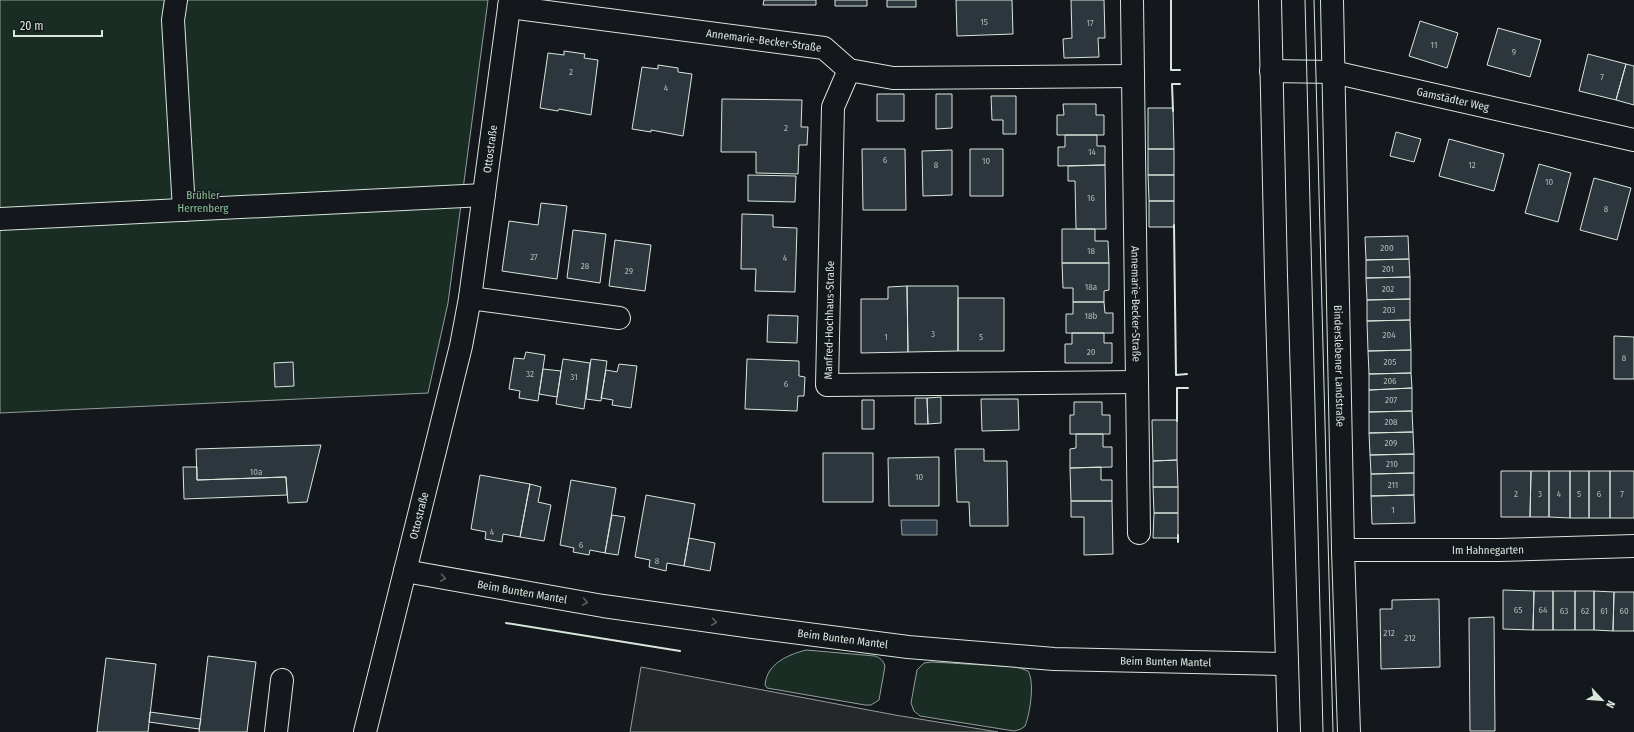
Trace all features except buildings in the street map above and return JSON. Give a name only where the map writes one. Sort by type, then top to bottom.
[{"type":"street","points":[[176,0],[173,20],[184,210]]},
{"type":"street","name":"Annemarie-Becker-Straße","points":[[1132,0],[1139,533]]},
{"type":"street","points":[[1270,0],[1288,732]]},
{"type":"street","name":"Binderslebener Landstraße","points":[[1332,0],[1348,732]]},
{"type":"street","name":"Annemarie-Becker-Straße","points":[[509,3],[824,48],[849,70]]},
{"type":"street","name":"Ottostraße","points":[[365,732],[461,346],[470,298],[509,3]]},
{"type":"street","points":[[849,70],[893,78],[1132,76]]},
{"type":"street","name":"Manfred-Hochhaus-Straße","points":[[849,70],[833,108],[827,385],[1136,382]]},
{"type":"street","name":"Gamstädter Weg","points":[[1271,71],[1333,72],[1634,140]]},
{"type":"street","points":[[0,219],[484,195]]},
{"type":"street","points":[[470,298],[619,318]]},
{"type":"street","name":"Im Hahnegarten","points":[[1343,550],[1499,550],[1634,546]]},
{"type":"street","name":"Beim Bunten Mantel","points":[[405,571],[603,606],[754,628],[908,647],[1054,659],[1286,664]]},
{"type":"street","points":[[1276,732],[1286,664]]},
{"type":"street","points":[[276,732],[282,680]]},
{"type":"green space","name":"Brühler Herrenberg","points":[[0,0],[488,0],[448,303],[428,393],[0,413]]},
{"type":"green space","points":[[806,650],[875,656],[880,658],[885,666],[879,700],[871,705],[865,705],[767,688],[765,685],[767,677],[774,666],[792,654]]},
{"type":"green space","points":[[932,662],[1017,667],[1028,671],[1031,690],[1029,714],[1025,726],[1014,731],[920,716],[914,711],[911,703],[917,670],[924,663]]},
{"type":"shaded area","points":[[641,667],[895,715],[998,732],[630,732]]},
{"type":"water","points":[[901,520],[937,520],[937,535],[902,535]]},
{"type":"tram line","points":[[1305,0],[1323,732]]},
{"type":"tram line","points":[[1314,0],[1333,732]]},
{"type":"wall","points":[[1171,0],[1171,70],[1180,70]]},
{"type":"wall","points":[[1173,111],[1172,84],[1180,84]]},
{"type":"wall","points":[[1174,225],[1176,375],[1187,374]]},
{"type":"wall","points":[[1177,421],[1177,388],[1188,388]]},
{"type":"wall","points":[[1178,535],[1178,542]]},
{"type":"wall","points":[[506,623],[680,651]]}]
